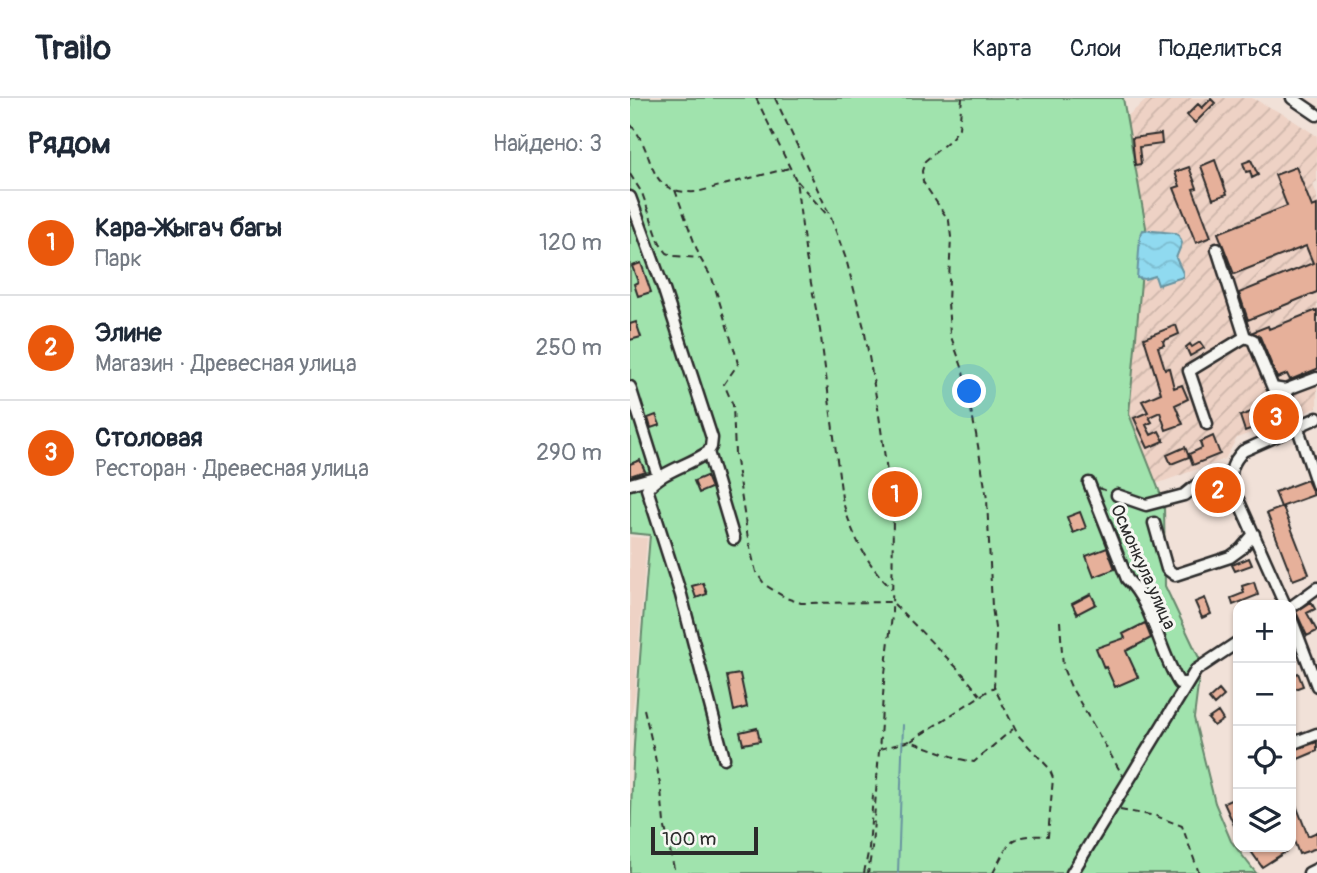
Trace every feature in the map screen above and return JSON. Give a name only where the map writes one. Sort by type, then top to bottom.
[{"type":"street","points":[[1292,98],[1317,115]]},
{"type":"street","points":[[630,197],[664,290],[712,438],[708,452],[695,461],[630,484]]},
{"type":"street","points":[[1217,250],[1245,337]]},
{"type":"street","points":[[1245,337],[1253,340],[1273,387],[1285,390],[1317,378]]},
{"type":"street","points":[[1208,424],[1189,371],[1245,337]]},
{"type":"street","points":[[630,387],[658,476]]},
{"type":"street","points":[[1285,390],[1317,485]]},
{"type":"street","points":[[1283,600],[1232,486],[1230,473],[1235,460],[1243,451],[1317,418]]},
{"type":"street","points":[[708,452],[734,539]]},
{"type":"street","points":[[1117,495],[1146,505],[1184,495],[1199,483],[1230,473]]},
{"type":"street","points":[[658,476],[647,489],[681,595],[724,758]]},
{"type":"street","name":"Осмонкула улица","points":[[1089,484],[1127,579],[1138,590],[1170,668],[1179,683],[1188,683]]},
{"type":"street","points":[[1154,523],[1167,569],[1175,575],[1230,557],[1254,534]]},
{"type":"street","points":[[1296,603],[1317,588]]},
{"type":"street","points":[[1296,631],[1317,686]]},
{"type":"street","points":[[1072,873],[1196,670],[1233,645]]},
{"type":"street","points":[[1296,742],[1317,734]]},
{"type":"street","points":[[1309,873],[1317,869]]},
{"type":"path","points":[[756,98],[796,180],[816,205],[831,218]]},
{"type":"path","points":[[775,98],[831,218],[846,259],[864,328],[893,514],[892,602],[872,848],[866,873]]},
{"type":"path","points":[[962,98],[958,128],[951,139],[925,161],[923,182],[949,221],[950,334],[962,367],[971,407],[987,499],[992,607],[996,635],[994,687],[1018,735],[1049,768],[1053,778],[1048,836],[1018,837],[1008,844],[993,873]]},
{"type":"path","points":[[630,124],[638,132],[657,177],[670,189],[697,192],[790,168]]},
{"type":"path","points":[[630,174],[642,193],[660,244],[667,253],[700,258]]},
{"type":"path","points":[[796,180],[806,257],[820,330],[842,498],[860,548],[877,575],[892,590]]},
{"type":"path","points":[[675,190],[700,258],[712,278],[738,364],[724,384],[733,405],[740,492],[756,572],[765,585],[786,598],[801,603],[892,602],[980,695]]},
{"type":"path","name":"Осмонкула улица","points":[[1089,484],[1117,495]]},
{"type":"path","points":[[1060,621],[1063,668],[1071,687],[1127,783]]},
{"type":"path","points":[[879,749],[910,741],[929,731],[994,687]]},
{"type":"path","points":[[644,709],[675,873]]},
{"type":"path","points":[[910,741],[974,762],[1014,728]]},
{"type":"path","points":[[1111,808],[1156,816],[1182,826],[1199,873]]},
{"type":"shaded area","points":[[1149,98],[1252,98],[1317,136],[1317,181],[1313,184],[1317,195],[1317,408],[1237,438],[1225,459],[1156,484],[1129,414],[1146,228],[1126,117]]},
{"type":"shaded area","points":[[630,537],[647,538],[635,694],[630,724]]},
{"type":"green space","points":[[630,98],[1123,98],[1146,227],[1129,414],[1164,503],[1165,586],[1201,662],[1194,718],[1215,803],[1233,844],[1233,852],[1240,852],[1256,873],[630,873],[634,746],[650,535],[630,533]]},
{"type":"water","points":[[1143,230],[1174,233],[1179,236],[1182,243],[1176,258],[1183,277],[1158,285],[1155,276],[1137,278],[1140,237]]},
{"type":"building","points":[[1211,99],[1215,103],[1195,123],[1187,115],[1198,104],[1202,108]]},
{"type":"building","points":[[1161,134],[1162,144],[1139,147],[1141,164],[1135,165],[1132,138]]},
{"type":"building","points":[[1215,160],[1227,194],[1213,199],[1201,166]]},
{"type":"building","points":[[1251,160],[1258,175],[1252,178],[1243,163]]},
{"type":"building","points":[[1189,167],[1197,188],[1193,189],[1211,237],[1196,243],[1174,188],[1180,186],[1175,172]]},
{"type":"building","points":[[1296,167],[1312,207],[1317,205],[1317,292],[1248,320],[1239,293],[1313,263],[1306,246],[1234,274],[1218,233],[1287,206],[1275,175]]},
{"type":"building","points":[[641,263],[651,292],[638,296],[634,284],[638,282],[632,266]]},
{"type":"building","points":[[1317,310],[1317,369],[1290,380],[1287,374],[1277,378],[1260,337],[1253,332],[1268,326],[1269,329]]},
{"type":"building","points":[[636,322],[641,337],[630,340],[630,324]]},
{"type":"building","points":[[1176,325],[1179,334],[1163,341],[1164,345],[1158,347],[1165,369],[1169,368],[1174,388],[1182,385],[1188,399],[1175,405],[1183,424],[1166,430],[1160,412],[1149,417],[1152,422],[1146,425],[1151,435],[1159,431],[1164,441],[1148,448],[1134,418],[1148,412],[1142,401],[1161,393],[1144,338]]},
{"type":"building","points":[[1200,342],[1204,348],[1190,356],[1186,347]]},
{"type":"building","points":[[1281,401],[1286,415],[1245,431],[1240,416]]},
{"type":"building","points":[[656,415],[660,425],[651,428],[648,418]]},
{"type":"building","points":[[1213,436],[1220,454],[1193,465],[1189,454],[1202,448],[1200,442]]},
{"type":"building","points":[[1185,447],[1189,457],[1171,464],[1167,455]]},
{"type":"building","points":[[640,460],[645,471],[630,476],[630,464]]},
{"type":"building","points":[[706,476],[711,488],[699,493],[694,481]]},
{"type":"building","points":[[1307,480],[1314,495],[1281,507],[1275,492]]},
{"type":"building","points":[[1283,507],[1309,574],[1293,580],[1267,513]]},
{"type":"building","points":[[1080,512],[1086,528],[1073,533],[1067,517]]},
{"type":"building","points":[[1107,548],[1115,569],[1094,577],[1086,556]]},
{"type":"building","points":[[1249,558],[1252,565],[1235,571],[1232,565]]},
{"type":"building","points":[[1254,582],[1258,595],[1246,600],[1233,600],[1233,605],[1231,598],[1244,593],[1242,586]]},
{"type":"building","points":[[703,583],[707,594],[696,598],[692,586]]},
{"type":"building","points":[[1091,594],[1096,604],[1077,614],[1072,604]]},
{"type":"building","points":[[1205,598],[1211,614],[1202,618],[1195,602]]},
{"type":"building","points":[[1311,602],[1315,609],[1307,613],[1317,631],[1307,636],[1296,612]]},
{"type":"building","points":[[1145,623],[1151,638],[1126,651],[1138,677],[1115,687],[1096,648],[1125,638],[1123,634]]},
{"type":"building","points":[[1298,673],[1303,686],[1296,689]]},
{"type":"building","points":[[740,674],[747,707],[734,711],[727,676]]},
{"type":"building","points":[[1219,690],[1224,696],[1214,705],[1209,699]]},
{"type":"building","points":[[1218,712],[1223,720],[1214,726],[1208,719]]},
{"type":"building","points":[[757,728],[760,741],[743,744],[740,732]]},
{"type":"building","points":[[1317,742],[1317,751],[1296,760],[1296,749]]},
{"type":"building","points":[[1233,799],[1233,823],[1224,803]]},
{"type":"building","points":[[1296,805],[1308,836],[1317,832],[1317,848],[1299,854],[1296,846]]},
{"type":"building","points":[[1252,852],[1285,852],[1262,867]]},
{"type":"waterway","points":[[898,873],[903,725]]},
{"type":"place","name":"Столовая","points":[[1276,417]]},
{"type":"place","name":"Элине","points":[[1218,490]]},
{"type":"place","name":"Кара-Жыгач багы","points":[[895,494]]}]
